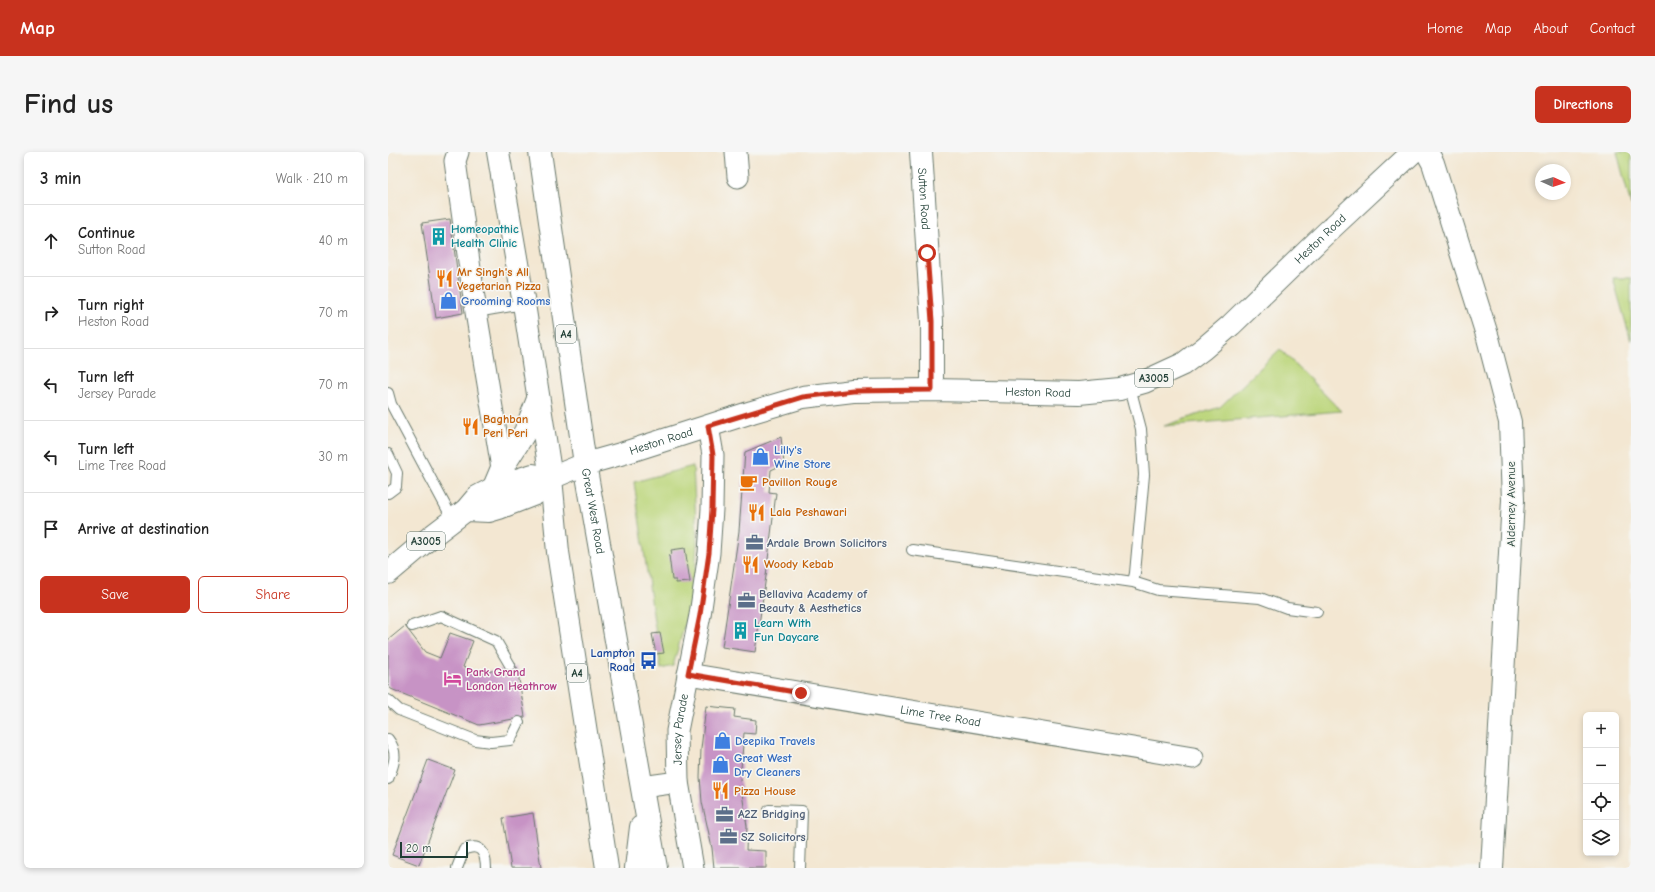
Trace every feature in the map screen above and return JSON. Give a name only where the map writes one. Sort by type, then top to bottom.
[{"type":"main road","name":"A4","points":[[498,152],[524,304],[551,478],[558,552],[607,868]]},
{"type":"main road","name":"Great West Road","points":[[540,152],[585,464],[656,868]]},
{"type":"main road","name":"Sutton Road","points":[[921,152],[932,321],[932,390]]},
{"type":"main road","name":"Heston Road","points":[[585,464],[803,397],[853,391],[932,390],[1079,393],[1103,391],[1130,386],[1163,374],[1183,364],[1231,325],[1413,152]]},
{"type":"main road","name":"Alderney Avenue","points":[[1427,152],[1433,163],[1488,338],[1510,422],[1513,500],[1492,868]]},
{"type":"main road","points":[[498,478],[525,432],[538,399]]},
{"type":"main road","name":"A3005","points":[[459,515],[489,511],[535,494],[551,478],[585,464]]},
{"type":"main road","name":"A3005","points":[[388,573],[459,515],[498,478],[533,475],[551,478]]},
{"type":"main road","points":[[636,868],[643,794]]},
{"type":"street","points":[[458,152],[454,161],[498,478]]},
{"type":"street","points":[[736,152],[738,177]]},
{"type":"street","name":"Jersey Parade","points":[[693,868],[678,782],[677,731],[700,615],[709,553],[712,509],[713,455],[708,426]]},
{"type":"street","name":"Lime Tree Road","points":[[688,674],[1193,758]]},
{"type":"street","points":[[643,794],[678,782]]},
{"type":"lane","points":[[476,312],[524,304]]},
{"type":"lane","points":[[1130,386],[1141,429],[1144,475],[1136,573],[1133,582]]},
{"type":"lane","points":[[388,393],[391,404],[459,515]]},
{"type":"lane","points":[[388,454],[398,473],[396,487],[388,493]]},
{"type":"lane","points":[[912,550],[1133,582],[1158,590],[1260,598],[1287,608],[1317,612]]},
{"type":"lane","points":[[412,626],[441,616],[496,640],[510,665]]},
{"type":"lane","points":[[388,700],[399,710],[475,740],[491,742],[510,740],[519,722]]},
{"type":"lane","points":[[388,739],[396,752],[395,762],[388,779]]},
{"type":"lane","points":[[769,810],[802,811],[800,868]]},
{"type":"lane","points":[[457,868],[464,850],[469,848],[478,848],[483,852],[486,858],[486,868]]},
{"type":"green space","points":[[1617,152],[1631,152],[1631,206]]},
{"type":"green space","points":[[1613,278],[1631,278],[1631,341]]},
{"type":"green space","points":[[1280,349],[1341,411],[1164,426],[1220,407]]},
{"type":"green space","points":[[693,466],[697,542],[694,591],[673,666],[661,669],[634,482]]},
{"type":"building","points":[[450,219],[463,313],[436,318],[422,223]]},
{"type":"building","points":[[781,437],[784,464],[771,470],[769,492],[776,493],[755,652],[722,647],[739,531],[745,452]]},
{"type":"building","points":[[685,548],[690,582],[676,583],[676,580],[672,580],[669,555],[672,554],[671,550]]},
{"type":"building","name":"Park Grand London Heathrow","points":[[405,626],[425,652],[440,658],[450,633],[473,641],[463,667],[479,673],[517,667],[525,717],[479,725],[391,689],[388,685],[388,640]]},
{"type":"building","points":[[660,633],[664,653],[656,654],[652,634]]},
{"type":"building","points":[[706,706],[735,709],[734,717],[756,720],[755,734],[744,733],[740,780],[747,826],[746,850],[766,851],[766,868],[714,868],[712,848],[702,802],[700,777],[701,749]]},
{"type":"building","points":[[428,760],[455,770],[419,865],[392,855]]},
{"type":"building","points":[[533,813],[541,868],[511,868],[503,818]]},
{"type":"place","name":"Homeopathic Health Clinic","points":[[438,236]]},
{"type":"place","name":"Mr Singh's All Vegetarian Pizza","points":[[444,279]]},
{"type":"place","name":"Grooming Rooms","points":[[448,301]]},
{"type":"place","name":"Baghban Peri Peri","points":[[470,426]]},
{"type":"place","name":"Lilly's Wine Store","points":[[761,457]]},
{"type":"place","name":"Pavillon Rouge","points":[[749,482]]},
{"type":"place","name":"Lala Peshawari","points":[[757,512]]},
{"type":"place","name":"Ardale Brown Solicitors","points":[[754,543]]},
{"type":"place","name":"Woody Kebab","points":[[751,564]]},
{"type":"place","name":"Bellaviva Academy of Beauty & Aesthetics","points":[[746,601]]},
{"type":"place","name":"Learn With Fun Daycare","points":[[741,630]]},
{"type":"place","name":"Lampton Road","points":[[648,660]]},
{"type":"place","name":"Park Grand London Heathrow","points":[[453,679]]},
{"type":"place","name":"Deepika Travels","points":[[722,741]]},
{"type":"place","name":"Great West Dry Cleaners","points":[[721,765]]},
{"type":"place","name":"Pizza House","points":[[721,791]]},
{"type":"place","name":"A2Z Bridging","points":[[725,814]]},
{"type":"place","name":"SZ Solicitors","points":[[728,837]]},
{"type":"route","points":[[801,693],[688,674],[700,615],[709,553],[712,509],[713,455],[708,426],[803,397],[853,391],[932,390],[932,321],[927,253]]}]
